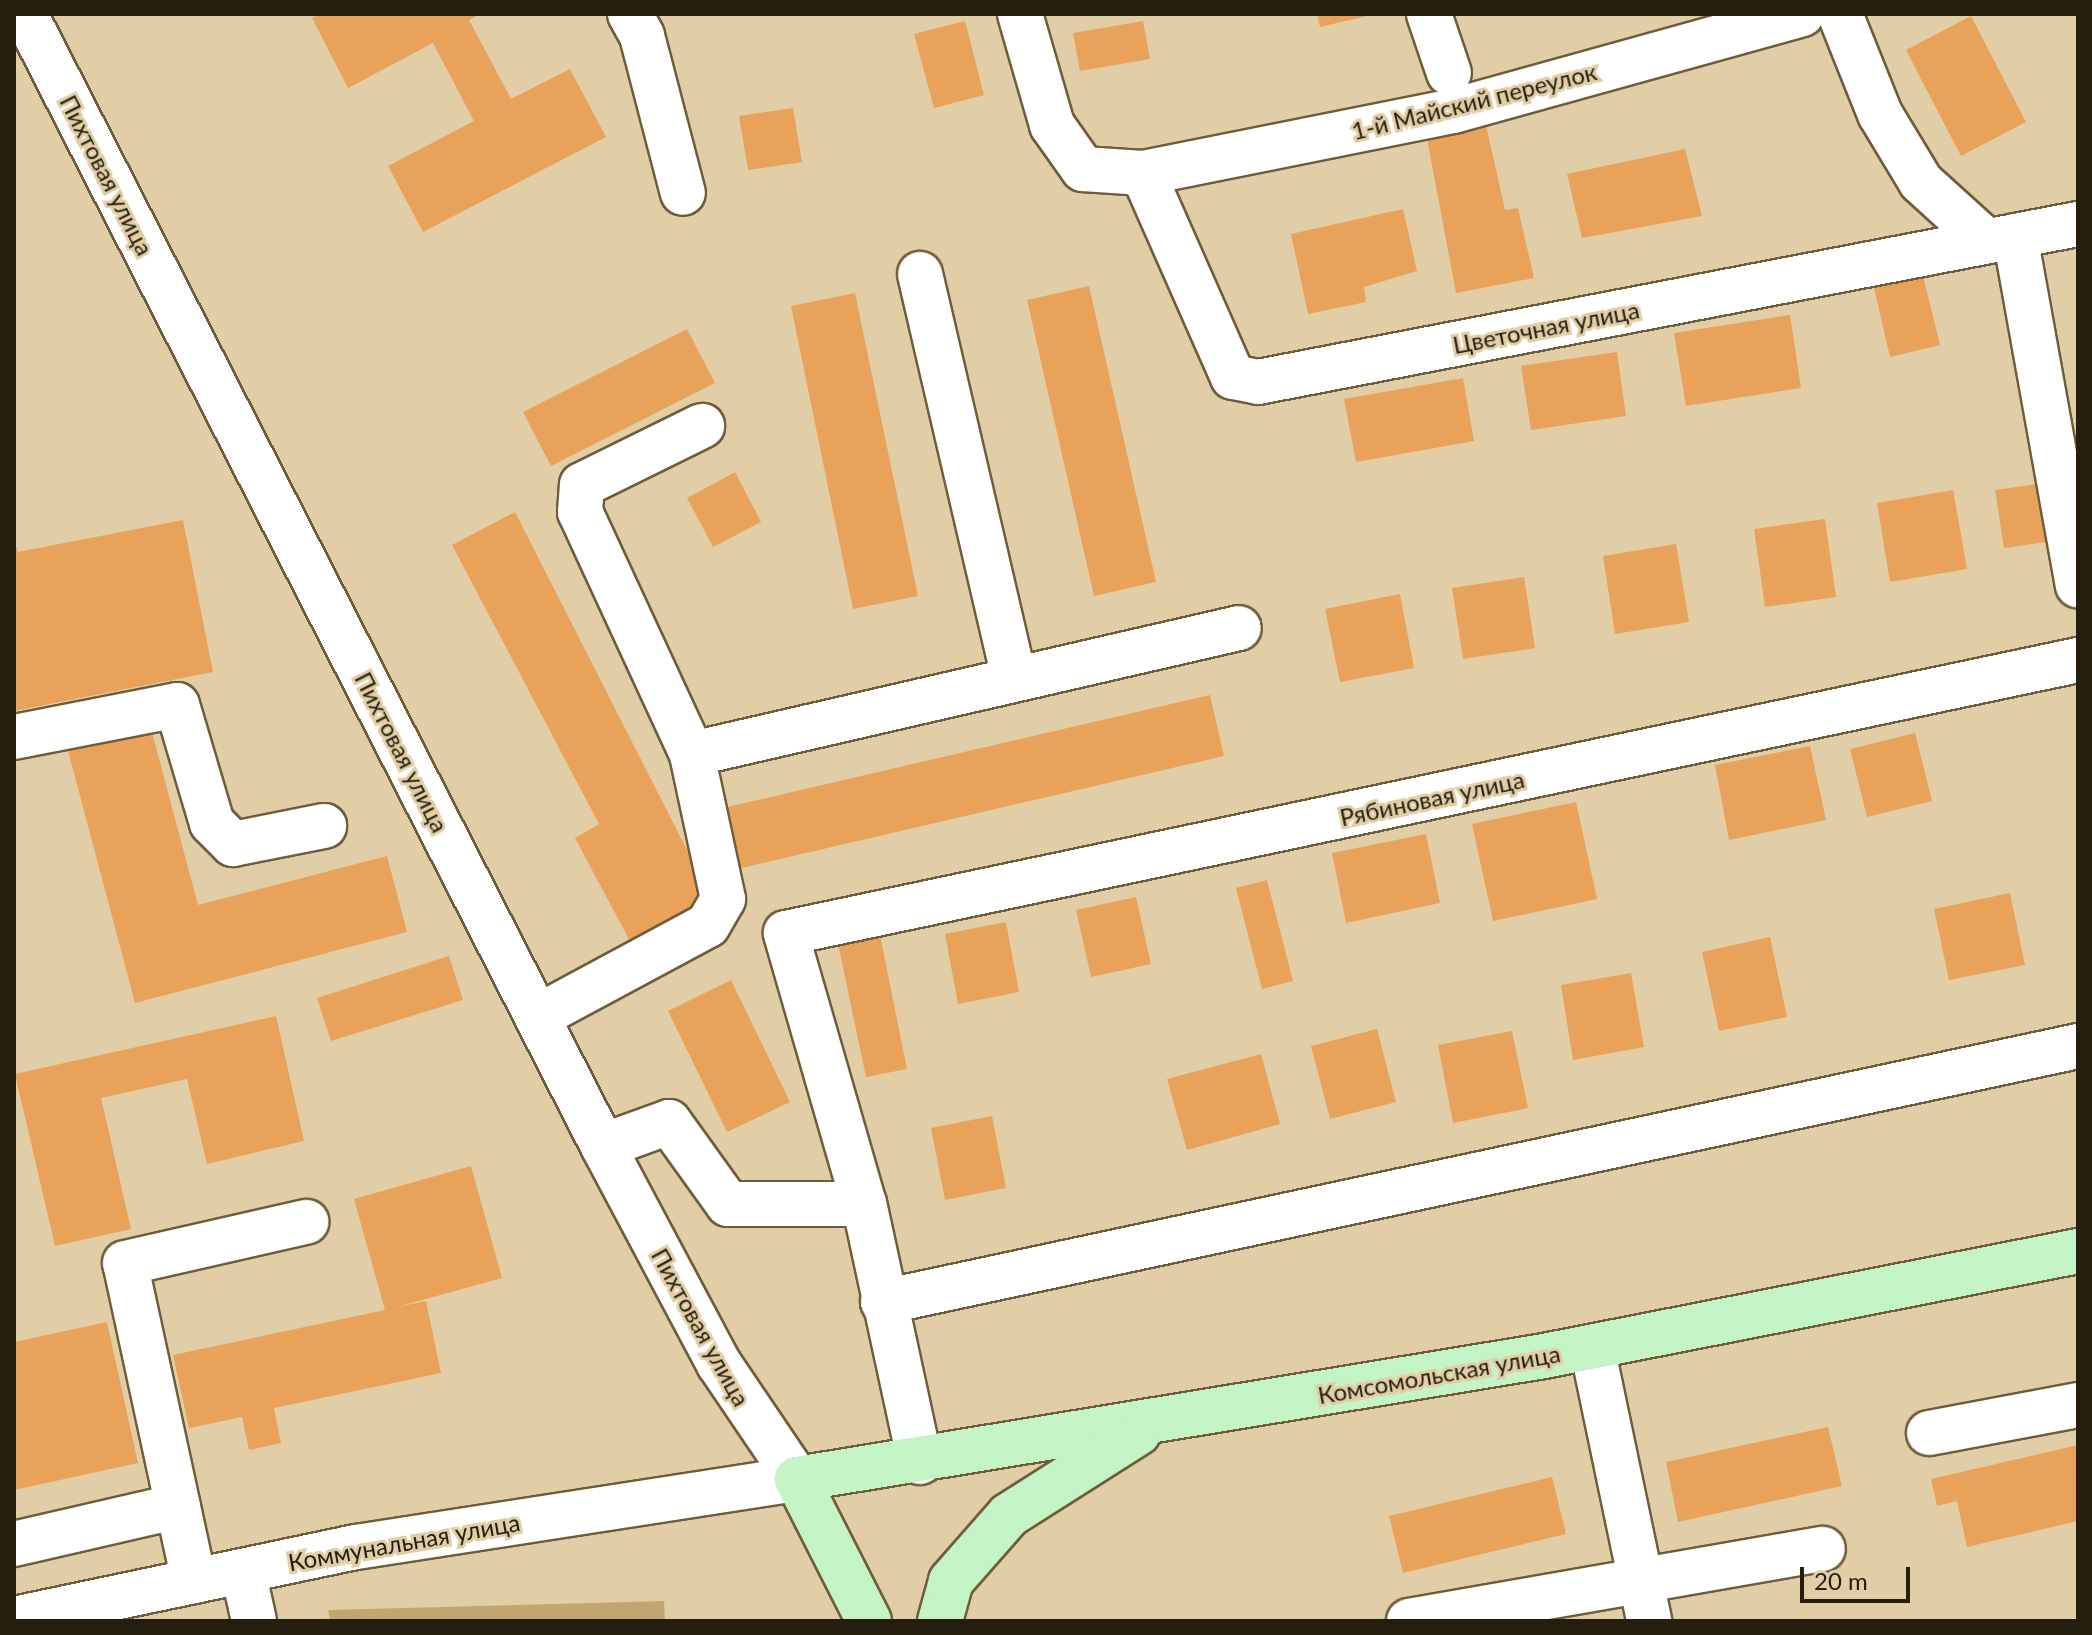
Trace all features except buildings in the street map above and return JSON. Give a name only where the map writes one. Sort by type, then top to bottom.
[{"type":"main road","name":"Комсомольская улица","points":[[797,1479],[1154,1424],[1592,1347],[2078,1251]]},
{"type":"main road","points":[[940,1621],[951,1581],[1009,1515],[1154,1424]]},
{"type":"main road","points":[[797,1479],[869,1621]]},
{"type":"street","name":"Пихтовая улица","points":[[25,14],[603,1146],[719,1364],[797,1479]]},
{"type":"street","points":[[630,14],[642,36],[683,193]]},
{"type":"street","name":"1-й Майский переулок","points":[[1020,14],[1052,125],[1083,169],[1143,173],[1453,111],[1802,14]]},
{"type":"street","points":[[1429,14],[1449,73]]},
{"type":"street","points":[[1840,14],[1880,114],[1921,182],[2000,239],[2078,585]]},
{"type":"street","name":"Цветочная улица","points":[[1143,173],[1233,377],[1258,382],[2078,224]]},
{"type":"street","points":[[920,274],[1014,679]]},
{"type":"street","points":[[537,1017],[708,925],[723,899],[692,754],[580,512],[582,485],[702,426]]},
{"type":"street","points":[[692,754],[1239,628]]},
{"type":"street","name":"Рябиновая улица","points":[[864,1204],[786,933],[2078,660]]},
{"type":"street","points":[[14,737],[177,705],[212,823],[233,844],[324,826]]},
{"type":"street","points":[[883,1302],[2078,1046]]},
{"type":"street","points":[[603,1146],[669,1122],[728,1204],[864,1204],[920,1462]]},
{"type":"street","points":[[194,1581],[125,1263],[306,1222]]},
{"type":"street","points":[[1592,1347],[1649,1621]]},
{"type":"street","points":[[1929,1433],[2078,1405]]},
{"type":"street","name":"Коммунальная улица","points":[[14,1619],[137,1607],[194,1581],[357,1547],[797,1479]]},
{"type":"street","points":[[14,1544],[178,1506]]},
{"type":"street","points":[[1409,1621],[1640,1578],[1823,1549]]},
{"type":"street","points":[[243,1571],[254,1621]]},
{"type":"shaded area","points":[[664,1601],[665,1621],[330,1621],[328,1610]]}]
